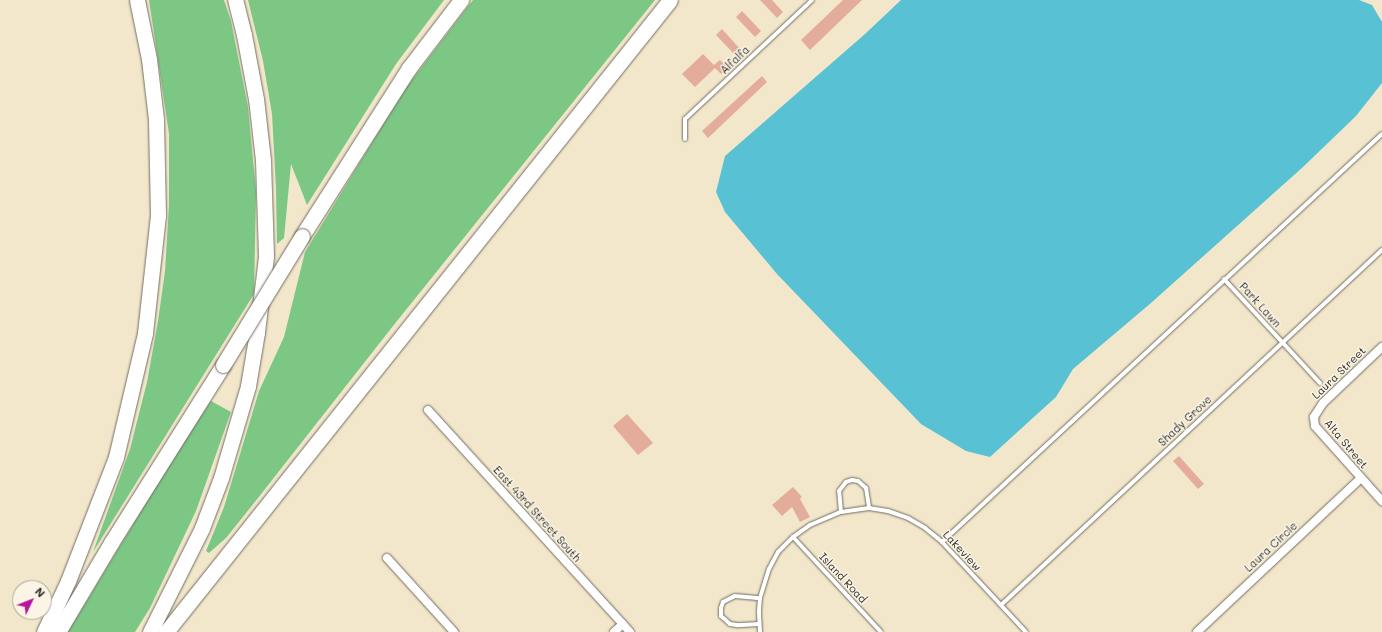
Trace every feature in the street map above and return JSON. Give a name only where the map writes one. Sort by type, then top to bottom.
[{"type":"highway","points":[[44,632],[68,580],[116,457],[144,333],[158,216],[158,200],[156,119],[149,59],[137,0]]},
{"type":"highway","points":[[150,632],[202,528],[221,478],[248,386],[257,332],[266,256],[263,160],[256,99],[244,35],[235,0]]},
{"type":"highway","points":[[58,632],[111,543],[302,236],[410,68],[461,0]]},
{"type":"highway","points":[[166,632],[670,0]]},
{"type":"street","name":"Laura Street","points":[[1314,417],[1323,403],[1382,347]]},
{"type":"street","name":"East 43rd Street South","points":[[428,410],[630,632]]},
{"type":"street","name":"Alta Street","points":[[1314,417],[1315,426],[1382,500]]},
{"type":"street","name":"Laura Circle","points":[[1197,632],[1361,478]]},
{"type":"street","points":[[387,558],[454,632]]},
{"type":"street","points":[[614,632],[623,624]]},
{"type":"lane","name":"Alfalfa","points":[[685,139],[685,119],[812,0]]},
{"type":"lane","points":[[942,542],[1382,134]]},
{"type":"lane","name":"Shady Grove","points":[[1000,605],[1382,250]]},
{"type":"lane","name":"Park Lawn","points":[[1224,279],[1283,343]]},
{"type":"lane","points":[[1283,343],[1320,382]]},
{"type":"lane","points":[[841,512],[839,491],[841,486],[852,480],[858,481],[866,488],[869,508]]},
{"type":"lane","name":"Lakeview","points":[[760,632],[760,598],[769,569],[778,552],[792,537],[810,525],[841,512],[869,508],[888,511],[908,518],[934,534],[1026,632]]},
{"type":"lane","name":"Island Road","points":[[792,537],[881,632]]},
{"type":"lane","points":[[759,624],[730,624],[721,616],[720,608],[723,602],[735,596],[760,598]]},
{"type":"green space","points":[[149,0],[224,0],[231,21],[248,107],[256,191],[254,294],[93,552],[130,449],[147,382],[165,271],[169,205],[169,134]]},
{"type":"green space","points":[[248,0],[444,0],[396,64],[307,205],[291,164],[284,238],[277,244],[272,114],[263,61]]},
{"type":"green space","points":[[473,0],[655,0],[393,326],[226,538],[209,553],[206,551],[224,507],[259,391],[284,337],[305,252],[405,89]]},
{"type":"green space","points":[[211,401],[231,412],[196,511],[150,608],[135,632],[68,632],[176,453]]},
{"type":"water","points":[[901,0],[1359,0],[1372,5],[1382,22],[1382,83],[1356,116],[1303,167],[1151,303],[1073,369],[1056,397],[990,457],[966,451],[921,424],[777,274],[725,212],[716,192],[725,156],[865,34]]},
{"type":"building","points":[[760,0],[772,0],[783,12],[777,18]]},
{"type":"building","points":[[843,0],[862,0],[810,50],[801,40]]},
{"type":"building","points":[[742,11],[761,31],[755,37],[736,17]]},
{"type":"building","points":[[722,29],[741,50],[735,55],[716,35]]},
{"type":"building","points":[[703,54],[714,65],[720,60],[728,68],[721,74],[715,68],[695,87],[682,74]]},
{"type":"building","points":[[762,76],[767,82],[708,138],[702,131]]},
{"type":"building","points":[[627,414],[653,443],[638,455],[613,426]]},
{"type":"building","points":[[1179,456],[1204,484],[1198,489],[1173,461]]},
{"type":"building","points":[[793,487],[802,497],[800,499],[810,517],[800,522],[792,507],[782,516],[772,505]]}]
